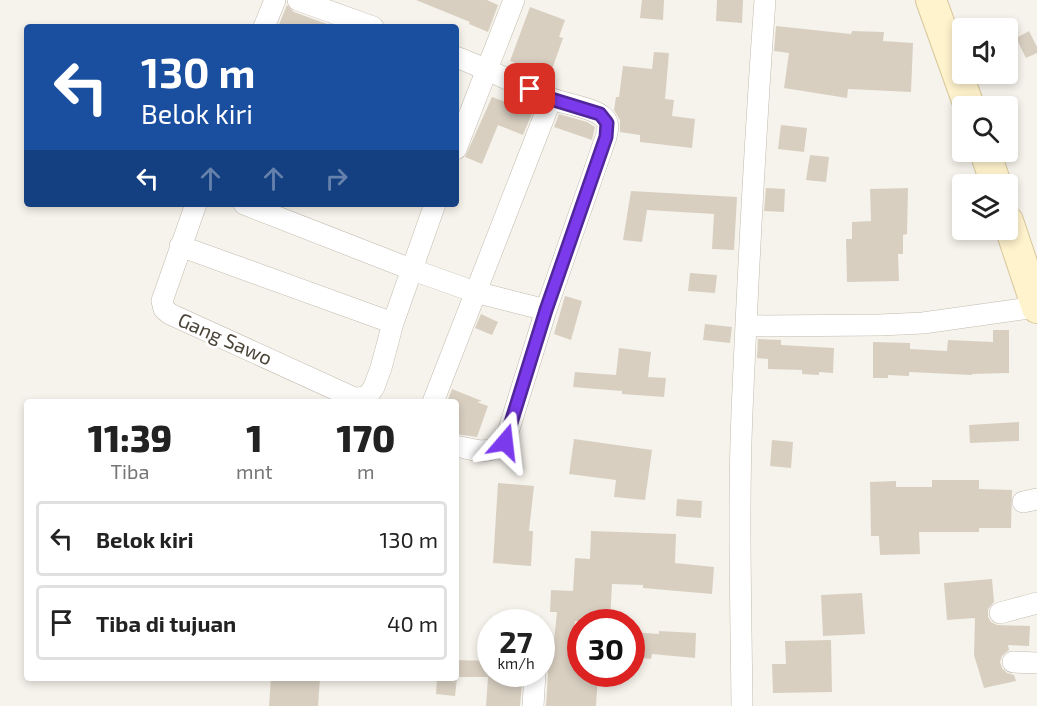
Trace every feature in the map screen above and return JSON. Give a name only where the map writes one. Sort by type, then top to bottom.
[{"type":"main road","points":[[932,0],[966,96]]},
{"type":"main road","points":[[1014,240],[1037,307]]},
{"type":"street","points":[[265,24],[274,0]]},
{"type":"street","points":[[298,0],[365,24]]},
{"type":"street","points":[[742,706],[742,412],[752,179],[765,0]]},
{"type":"street","points":[[459,136],[488,69],[510,1]]},
{"type":"street","points":[[459,58],[488,69],[551,99],[600,114],[606,120],[608,127],[546,310],[505,442],[495,450],[487,452],[459,447]]},
{"type":"street","points":[[435,399],[551,99]]},
{"type":"street","name":"Gang Sawo","points":[[195,207],[162,301],[167,312],[358,399]]},
{"type":"street","points":[[252,207],[475,292],[546,310]]},
{"type":"street","points":[[362,399],[374,387],[381,368],[393,323],[413,270],[429,207]]},
{"type":"street","points":[[180,246],[393,323]]},
{"type":"street","points":[[747,326],[923,323],[1037,307]]},
{"type":"street","points":[[1000,613],[1037,603]]},
{"type":"street","points":[[1013,662],[1037,663]]},
{"type":"street","points":[[533,706],[534,687]]},
{"type":"building","points":[[416,0],[487,0],[498,5],[488,32],[469,24],[470,22]]},
{"type":"building","points":[[642,0],[664,0],[663,20],[640,18]]},
{"type":"building","points":[[717,0],[743,0],[742,23],[716,21]]},
{"type":"building","points":[[287,5],[294,12],[327,24],[279,24]]},
{"type":"building","points":[[530,7],[565,20],[559,37],[563,38],[550,75],[510,61]]},
{"type":"building","points":[[776,26],[851,34],[852,31],[884,32],[883,41],[913,43],[911,92],[848,89],[847,98],[784,88],[789,53],[774,51]]},
{"type":"building","points":[[1029,31],[1037,47],[1037,53],[1026,58],[1018,42],[1018,37]]},
{"type":"building","points":[[654,52],[669,53],[665,99],[674,100],[672,116],[695,119],[692,148],[640,142],[640,135],[620,132],[620,120],[614,110],[616,97],[619,97],[623,66],[652,69]]},
{"type":"building","points":[[492,97],[514,105],[517,99],[535,106],[523,135],[498,125],[482,164],[465,157]]},
{"type":"building","points":[[559,114],[587,122],[595,127],[592,140],[554,127]]},
{"type":"building","points":[[781,125],[807,128],[804,152],[778,149]]},
{"type":"building","points":[[810,155],[829,157],[826,182],[806,180]]},
{"type":"building","points":[[766,188],[785,189],[784,212],[764,211]]},
{"type":"building","points":[[908,188],[907,234],[903,235],[903,254],[898,254],[899,281],[847,282],[846,239],[852,239],[852,222],[871,221],[870,189]]},
{"type":"building","points":[[631,191],[737,197],[734,250],[712,249],[714,214],[647,210],[642,242],[623,240]]},
{"type":"building","points":[[690,273],[717,275],[715,293],[688,291]]},
{"type":"building","points":[[565,296],[582,301],[571,340],[554,334]]},
{"type":"building","points":[[481,314],[498,322],[492,335],[475,328]]},
{"type":"building","points":[[705,324],[732,327],[730,343],[703,340]]},
{"type":"building","points":[[993,330],[1009,330],[1009,373],[972,375],[909,372],[909,376],[888,375],[888,378],[873,378],[873,342],[910,343],[910,349],[947,351],[948,340],[993,342]]},
{"type":"building","points":[[758,339],[781,340],[781,345],[834,348],[833,373],[802,374],[802,370],[768,369],[768,359],[757,358]]},
{"type":"building","points":[[619,348],[651,352],[648,377],[666,378],[664,397],[573,387],[575,372],[616,375]]},
{"type":"building","points":[[452,389],[482,401],[477,402],[488,406],[477,437],[459,434],[459,399],[448,399]]},
{"type":"building","points":[[1019,422],[1019,441],[970,443],[969,425]]},
{"type":"building","points":[[574,439],[652,450],[645,500],[614,497],[616,480],[569,474]]},
{"type":"building","points":[[772,440],[793,442],[791,468],[770,466]]},
{"type":"building","points":[[932,480],[979,480],[979,489],[1012,490],[1011,528],[979,528],[979,532],[919,532],[920,554],[880,555],[879,536],[871,536],[870,482],[896,481],[896,487],[932,487]]},
{"type":"building","points":[[498,483],[534,486],[529,531],[533,531],[531,566],[493,563]]},
{"type":"building","points":[[677,499],[702,501],[701,518],[676,516]]},
{"type":"building","points":[[591,531],[676,534],[675,563],[714,567],[712,594],[643,588],[643,585],[612,584],[611,609],[567,609],[567,687],[597,687],[596,706],[546,706],[547,687],[555,687],[557,612],[555,609],[550,609],[551,590],[573,591],[575,558],[590,559]]},
{"type":"building","points":[[992,579],[994,602],[988,609],[988,617],[997,625],[1030,626],[1029,646],[1008,645],[1009,650],[1002,656],[1000,662],[1002,668],[1014,675],[1016,681],[984,688],[974,655],[975,618],[947,620],[944,583]]},
{"type":"building","points":[[862,593],[865,634],[823,636],[821,595]]},
{"type":"building","points":[[659,631],[696,633],[695,658],[652,654],[651,659],[645,658],[645,633],[659,634]]},
{"type":"building","points":[[831,640],[832,692],[773,693],[772,664],[786,664],[785,641]]},
{"type":"building","points":[[459,660],[477,661],[477,677],[459,677]]},
{"type":"building","points":[[271,681],[320,681],[318,706],[269,706]]},
{"type":"building","points":[[437,681],[457,681],[455,696],[436,694]]},
{"type":"building","points":[[487,687],[522,687],[520,706],[486,706]]},
{"type":"route","points":[[505,442],[546,310],[608,127],[606,120],[600,114],[551,99],[530,89]]}]
